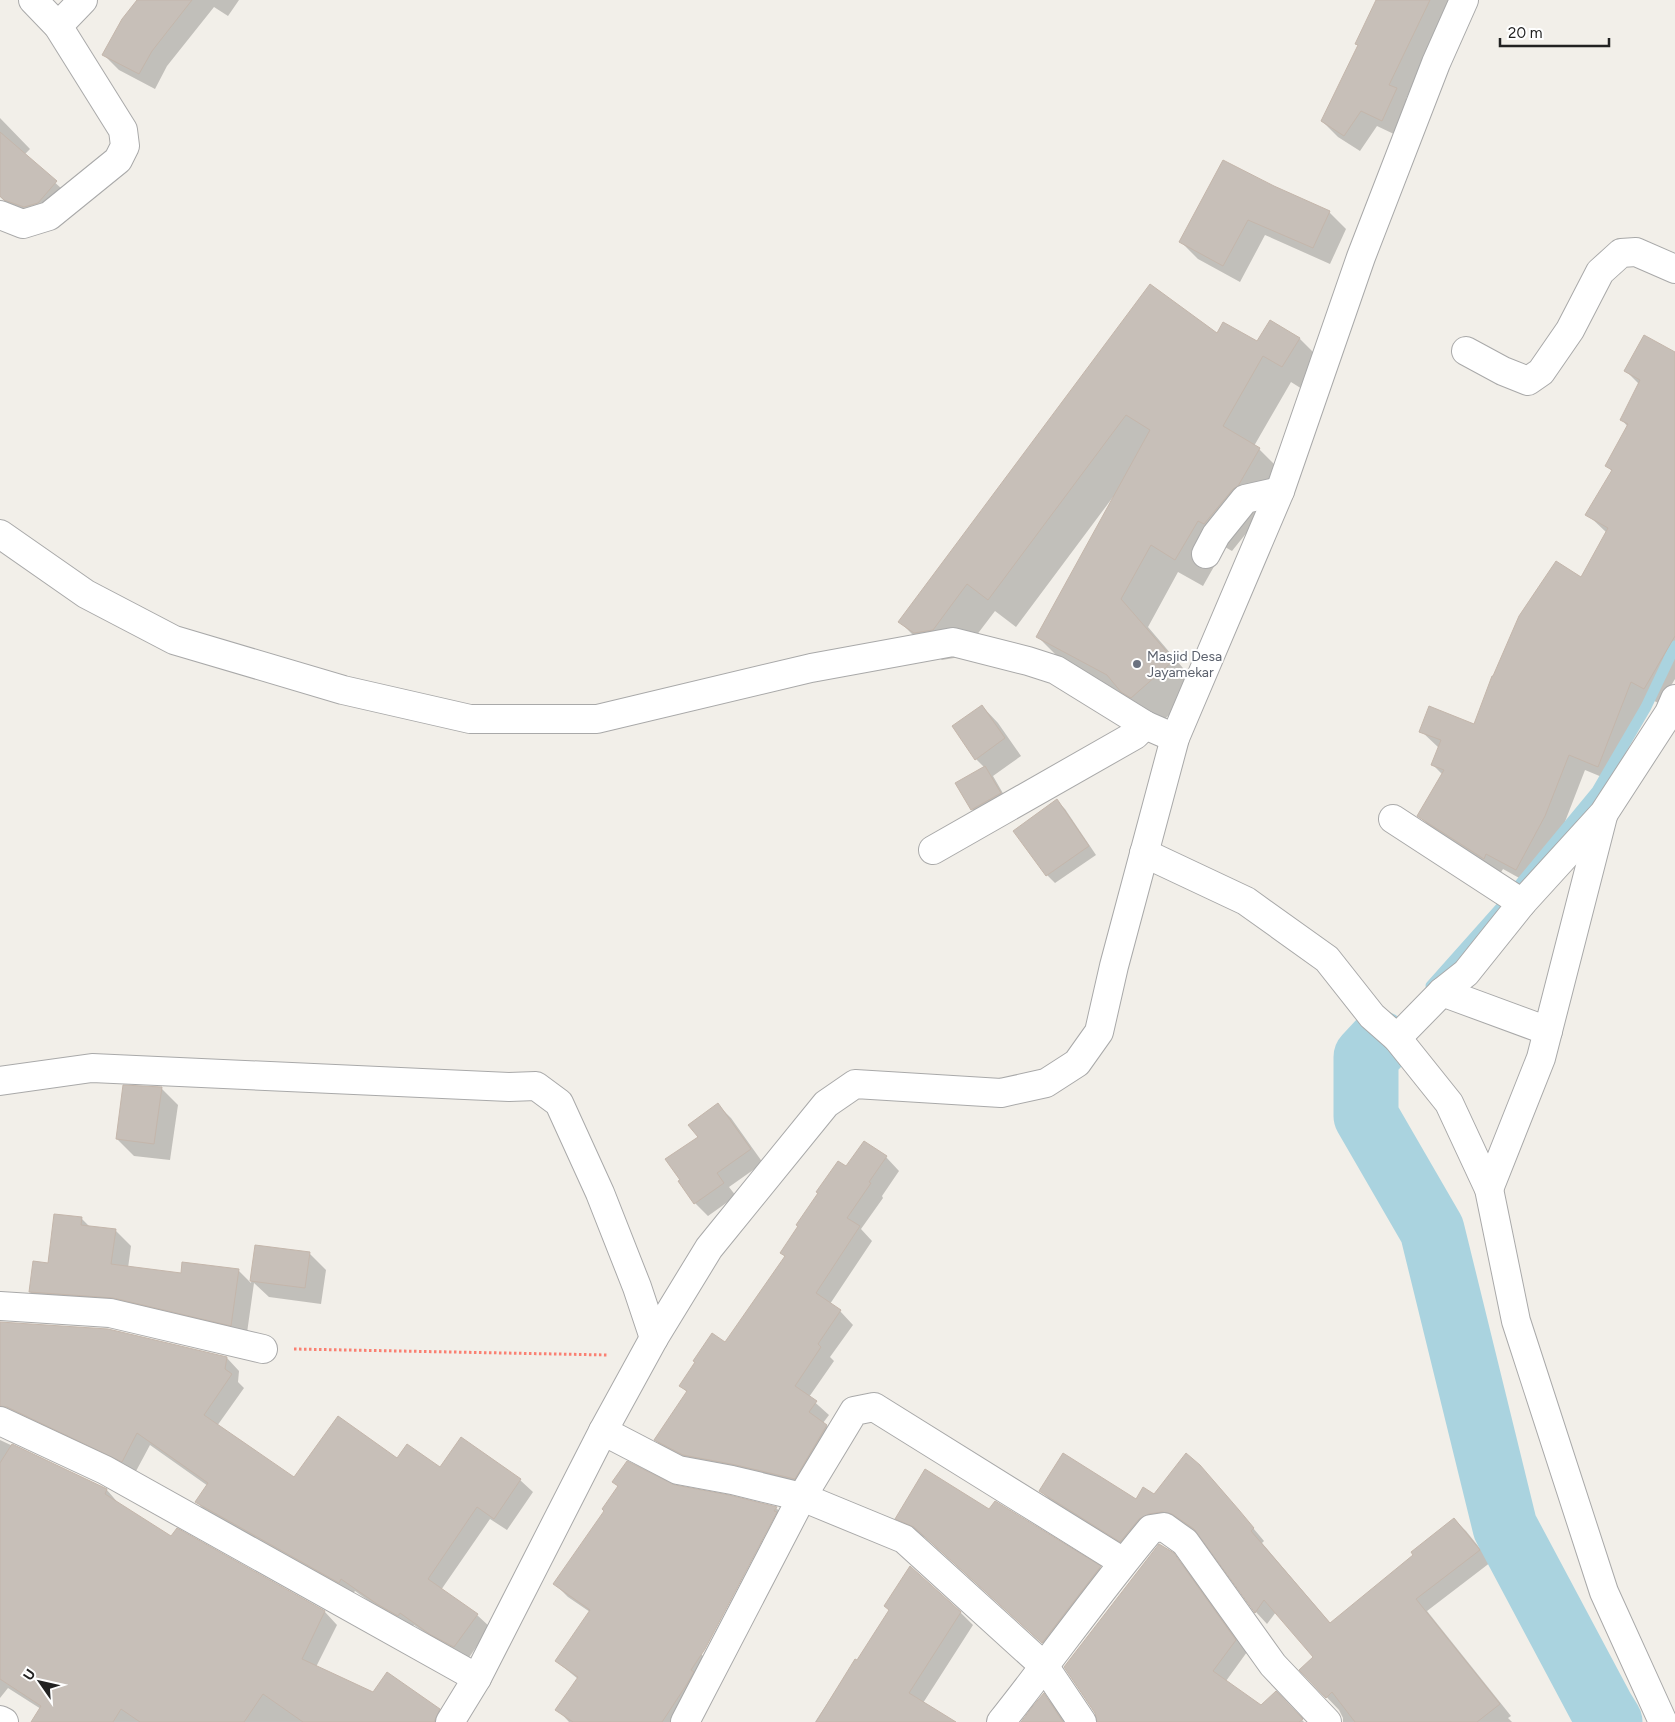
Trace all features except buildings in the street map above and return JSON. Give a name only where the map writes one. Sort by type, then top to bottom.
[{"type":"street","points":[[0,215],[24,224],[49,216],[118,160],[126,146],[123,130],[58,26],[33,0]]},
{"type":"street","points":[[58,26],[83,0]]},
{"type":"street","points":[[450,1722],[478,1678],[603,1431],[649,1347],[709,1248],[826,1104],[855,1084],[1001,1093],[1046,1083],[1077,1063],[1099,1032],[1174,738],[1280,491],[1361,257],[1436,63],[1464,0]]},
{"type":"street","points":[[1466,351],[1503,371],[1528,381],[1541,372],[1570,330],[1600,272],[1615,257],[1622,253],[1636,252],[1675,269]]},
{"type":"street","points":[[1206,554],[1216,535],[1245,499],[1280,491]]},
{"type":"street","points":[[0,534],[86,594],[174,640],[343,690],[470,719],[597,719],[811,668],[953,642],[1056,670],[1145,725],[1174,738]]},
{"type":"street","points":[[1398,1038],[1442,992],[1466,973],[1522,903],[1604,813],[1669,713],[1675,699]]},
{"type":"street","points":[[933,850],[1135,735],[1145,725]]},
{"type":"street","points":[[1489,1190],[1541,1058],[1604,813]]},
{"type":"street","points":[[1393,820],[1522,903]]},
{"type":"street","points":[[1144,853],[1246,901],[1327,959],[1372,1016],[1398,1038],[1449,1103],[1489,1190],[1516,1321],[1604,1592],[1663,1722]]},
{"type":"street","points":[[1442,992],[1548,1031]]},
{"type":"street","points":[[0,1080],[92,1068],[536,1086],[559,1103],[600,1193],[637,1286],[649,1347]]},
{"type":"street","points":[[0,1306],[110,1313],[263,1349]]},
{"type":"street","points":[[685,1722],[802,1497],[854,1411],[874,1407],[1123,1562]]},
{"type":"street","points":[[0,1422],[105,1470],[478,1678]]},
{"type":"street","points":[[603,1431],[678,1470],[732,1480],[802,1497],[904,1539],[1045,1667],[1082,1722]]},
{"type":"street","points":[[1001,1722],[1045,1667],[1123,1562],[1151,1529],[1164,1527],[1185,1542],[1273,1665],[1327,1722]]},
{"type":"street","points":[[0,1720],[4,1722]]},
{"type":"path","points":[[263,1349],[649,1347]]},
{"type":"waterway","points":[[1516,889],[1597,791],[1646,707],[1675,646]]},
{"type":"waterway","points":[[1431,986],[1504,904]]},
{"type":"waterway","points":[[1379,1043],[1366,1057],[1366,1116],[1432,1230],[1505,1527],[1610,1722]]},
{"type":"place","name":"Masjid Desa Jayamekar","points":[[1137,664]]}]
